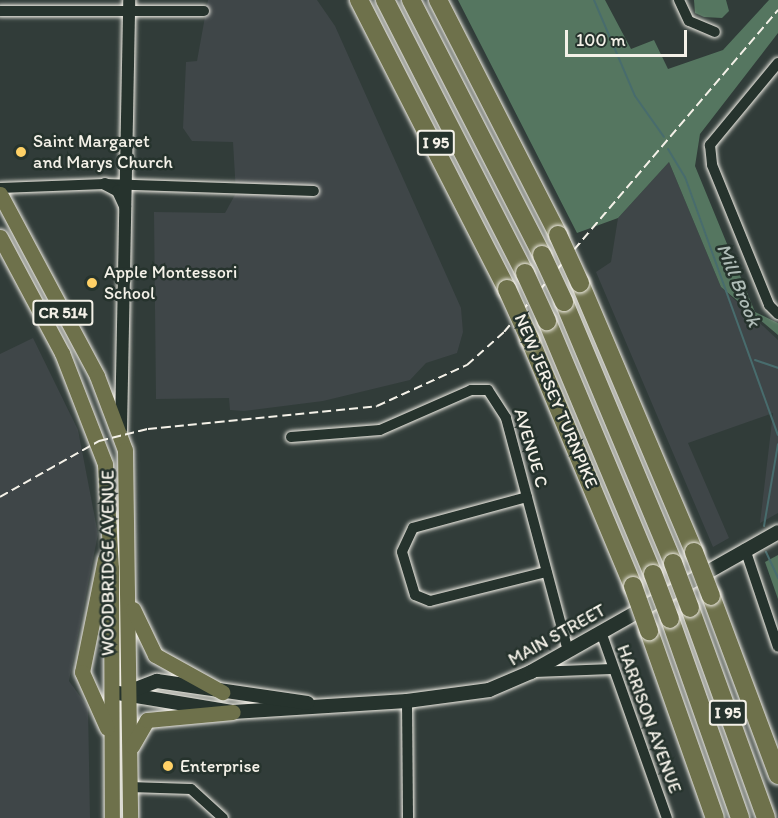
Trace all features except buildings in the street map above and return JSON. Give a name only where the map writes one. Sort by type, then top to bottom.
[{"type":"highway","name":"NEW JERSEY TURNPIKE","points":[[359,0],[507,289],[530,340],[633,586],[715,818]]},
{"type":"highway","name":"NEW JERSEY TURNPIKE","points":[[385,0],[525,273],[547,321],[653,574],[740,818]]},
{"type":"highway","name":"I 95","points":[[411,0],[564,302],[673,563],[766,818]]},
{"type":"highway","name":"I 95","points":[[438,0],[558,235],[580,283],[694,552],[778,775]]},
{"type":"main road","name":"WOODBRIDGE AVENUE","points":[[0,194],[97,376],[122,435],[128,477],[130,592],[120,692],[112,742],[112,818]]},
{"type":"main road","name":"WOODBRIDGE AVENUE","points":[[0,237],[93,423],[105,464],[120,692],[131,752],[130,818]]},
{"type":"main road","points":[[109,527],[82,672],[112,742]]},
{"type":"main road","name":"MAIN STREET","points":[[120,692],[233,712],[407,701],[489,690],[531,672],[778,532]]},
{"type":"main road","points":[[130,592],[140,631],[155,655],[222,692]]},
{"type":"main road","name":"MAIN STREET","points":[[120,692],[157,681],[333,706]]},
{"type":"main road","points":[[87,686],[120,692]]},
{"type":"main road","points":[[131,752],[147,720],[233,712]]},
{"type":"street","points":[[680,0],[689,21],[715,32]]},
{"type":"street","points":[[0,11],[129,5],[204,11]]},
{"type":"street","points":[[122,435],[128,184],[129,5]]},
{"type":"street","points":[[778,63],[710,145],[712,165],[769,304],[778,314]]},
{"type":"street","points":[[105,184],[122,195],[127,213]]},
{"type":"street","points":[[0,188],[128,184],[314,191]]},
{"type":"street","name":"AVENUE C","points":[[291,437],[380,430],[471,390],[489,390],[503,411],[568,651]]},
{"type":"street","points":[[527,497],[413,528],[402,552],[415,595],[430,601],[546,572]]},
{"type":"street","points":[[745,549],[778,646]]},
{"type":"street","name":"HARRISON AVENUE","points":[[600,632],[667,818]]},
{"type":"street","points":[[531,672],[613,669]]},
{"type":"street","points":[[407,701],[408,818]]},
{"type":"street","points":[[130,787],[191,789],[223,818]]},
{"type":"shaded area","points":[[208,0],[317,0],[335,26],[461,308],[463,332],[457,353],[426,363],[410,380],[323,401],[244,411],[230,410],[229,398],[156,399],[154,212],[225,213],[236,193],[233,142],[192,141],[183,128],[186,62],[197,61]]},
{"type":"shaded area","points":[[669,162],[721,287],[778,340],[778,513],[760,523],[773,413],[688,443],[729,538],[713,547],[596,272],[611,262],[618,218]]},
{"type":"shaded area","points":[[33,338],[78,430],[98,534],[69,681],[88,707],[90,818],[0,818],[0,354]]},
{"type":"green space","points":[[458,0],[605,0],[631,49],[654,40],[668,69],[723,50],[769,0],[778,0],[778,33],[700,134],[695,166],[755,312],[778,323],[778,335],[721,287],[669,162],[618,218],[577,233]]},
{"type":"green space","points":[[694,0],[726,0],[729,11],[722,18],[704,17],[695,13]]},
{"type":"green space","points":[[778,555],[778,599],[765,562]]},
{"type":"waterway","name":"Mill Brook","points":[[594,0],[635,96],[664,137]]},
{"type":"waterway","name":"Mill Brook","points":[[668,149],[685,177],[778,435]]},
{"type":"waterway","points":[[755,360],[778,368]]},
{"type":"waterway","name":"Mill Brook","points":[[764,526],[778,444]]},
{"type":"waterway","name":"Mill Brook","points":[[766,552],[778,578]]},
{"type":"railway","points":[[0,497],[99,441],[148,429],[377,406],[467,365],[504,332],[778,10]]},
{"type":"place","name":"Saint Margaret and Marys Church","points":[[21,152]]},
{"type":"place","name":"Apple Montessori School","points":[[92,283]]},
{"type":"place","name":"Enterprise","points":[[168,766]]}]
